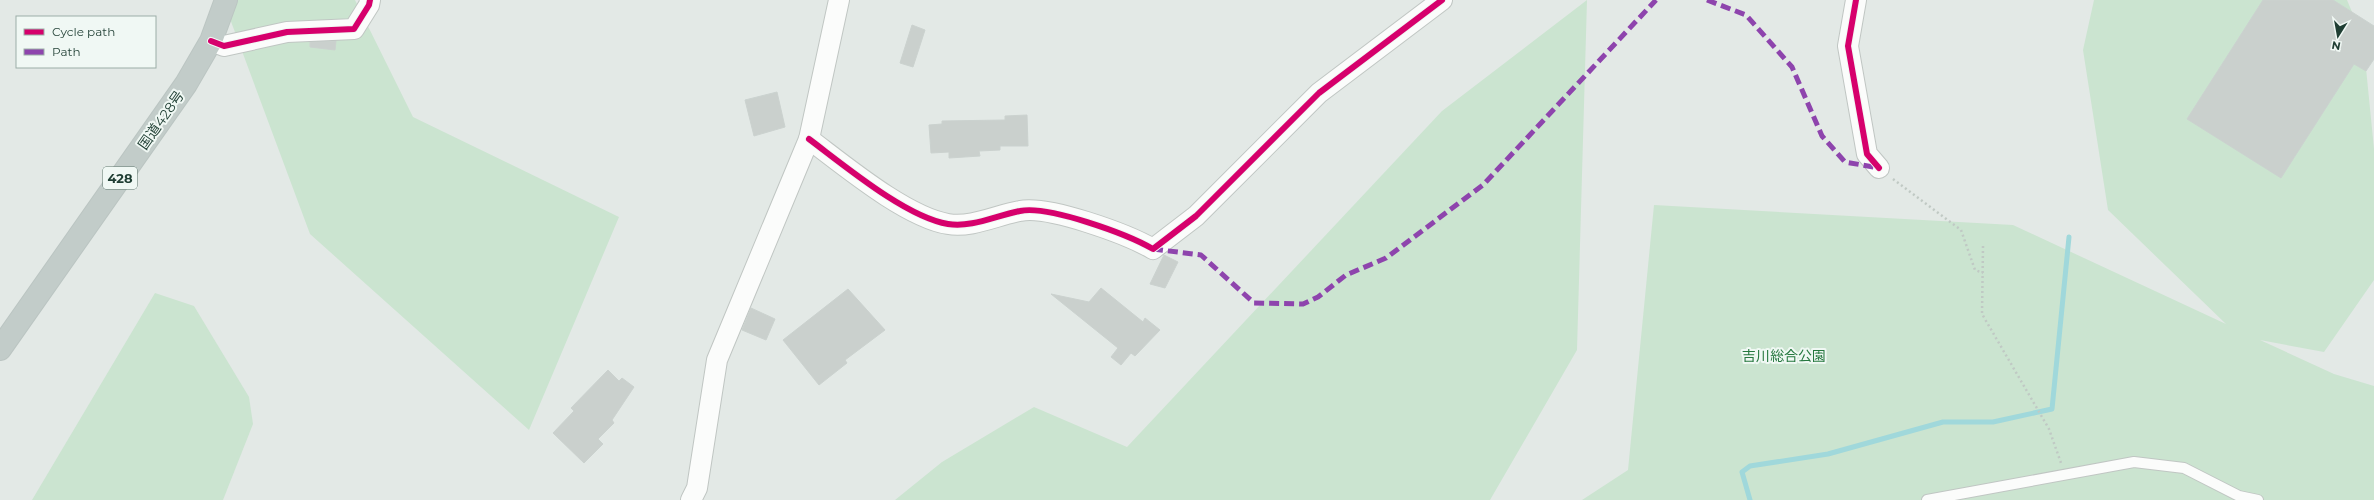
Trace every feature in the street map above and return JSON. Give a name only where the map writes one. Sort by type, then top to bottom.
[{"type":"highway","name":"国道428号","points":[[0,349],[186,84],[211,41],[226,0]]},
{"type":"street","points":[[211,41],[224,46],[287,32],[354,29],[369,5],[370,0]]},
{"type":"street","points":[[691,500],[697,488],[717,360],[809,139],[839,0]]},
{"type":"street","points":[[809,139],[919,216],[949,224],[964,225],[1022,210],[1045,211],[1137,240],[1153,249],[1196,216],[1319,93],[1442,0]]},
{"type":"street","points":[[1856,0],[1848,46],[1867,154],[1879,168]]},
{"type":"lane","points":[[1927,500],[2134,462],[2184,468],[2239,496],[2258,500]]},
{"type":"path","points":[[1879,168],[1961,230],[1975,270],[1983,273]]},
{"type":"path","points":[[1983,246],[1982,314],[2049,429],[2065,474]]},
{"type":"green space","points":[[223,0],[355,0],[413,117],[619,217],[529,430],[310,234]]},
{"type":"green space","points":[[1587,0],[1577,350],[1490,500],[895,500],[942,462],[1034,407],[1127,447],[1442,111]]},
{"type":"green space","name":"吉川総合公園","points":[[2094,0],[2347,0],[2363,38],[2374,149],[2374,280],[2324,352],[2260,340],[2334,374],[2374,386],[2374,500],[1582,500],[1628,470],[1654,205],[2013,225],[2226,324],[2108,210],[2083,50]]},
{"type":"green space","points":[[155,293],[194,306],[249,397],[253,424],[223,500],[32,500]]},
{"type":"building","points":[[2263,0],[2333,0],[2374,26],[2374,59],[2366,71],[2354,64],[2281,178],[2187,119]]},
{"type":"building","points":[[912,25],[925,30],[913,67],[900,63]]},
{"type":"building","points":[[336,41],[335,50],[310,47],[310,42]]},
{"type":"building","points":[[777,92],[785,127],[754,136],[745,100]]},
{"type":"building","points":[[1027,115],[1028,146],[1000,146],[1000,150],[979,151],[980,156],[949,158],[949,152],[931,153],[929,125],[942,124],[942,121],[1005,120],[1005,116]]},
{"type":"building","points":[[1164,255],[1178,262],[1165,288],[1150,284]]},
{"type":"building","points":[[1101,288],[1143,322],[1145,318],[1160,330],[1135,356],[1131,353],[1121,365],[1111,357],[1118,348],[1051,294],[1089,302]]},
{"type":"building","points":[[848,289],[885,330],[845,360],[847,363],[819,385],[783,340]]},
{"type":"building","points":[[751,308],[775,319],[766,340],[742,330]]},
{"type":"building","points":[[608,370],[619,381],[622,378],[634,387],[612,420],[614,423],[598,439],[603,444],[584,463],[553,433],[574,411],[571,408]]},
{"type":"waterway","points":[[1750,500],[1742,472],[1750,466],[1828,454],[1943,422],[1993,422],[2052,409],[2069,237]]},
{"type":"marked path","points":[[1153,249],[1201,255],[1254,303],[1303,304],[1318,297],[1346,275],[1386,258],[1483,185],[1656,0]]},
{"type":"marked path","points":[[1707,0],[1746,15],[1792,67],[1822,136],[1845,162],[1879,168]]},
{"type":"cycle path","points":[[211,41],[224,46],[287,32],[354,29],[369,5],[370,0]]},
{"type":"cycle path","points":[[809,139],[876,189],[914,212],[931,219],[957,225],[975,223],[1020,211],[1033,210],[1049,212],[1068,216],[1107,229],[1153,249],[1196,216],[1319,93],[1442,0]]},
{"type":"cycle path","points":[[1856,0],[1848,46],[1867,154],[1879,168]]}]
